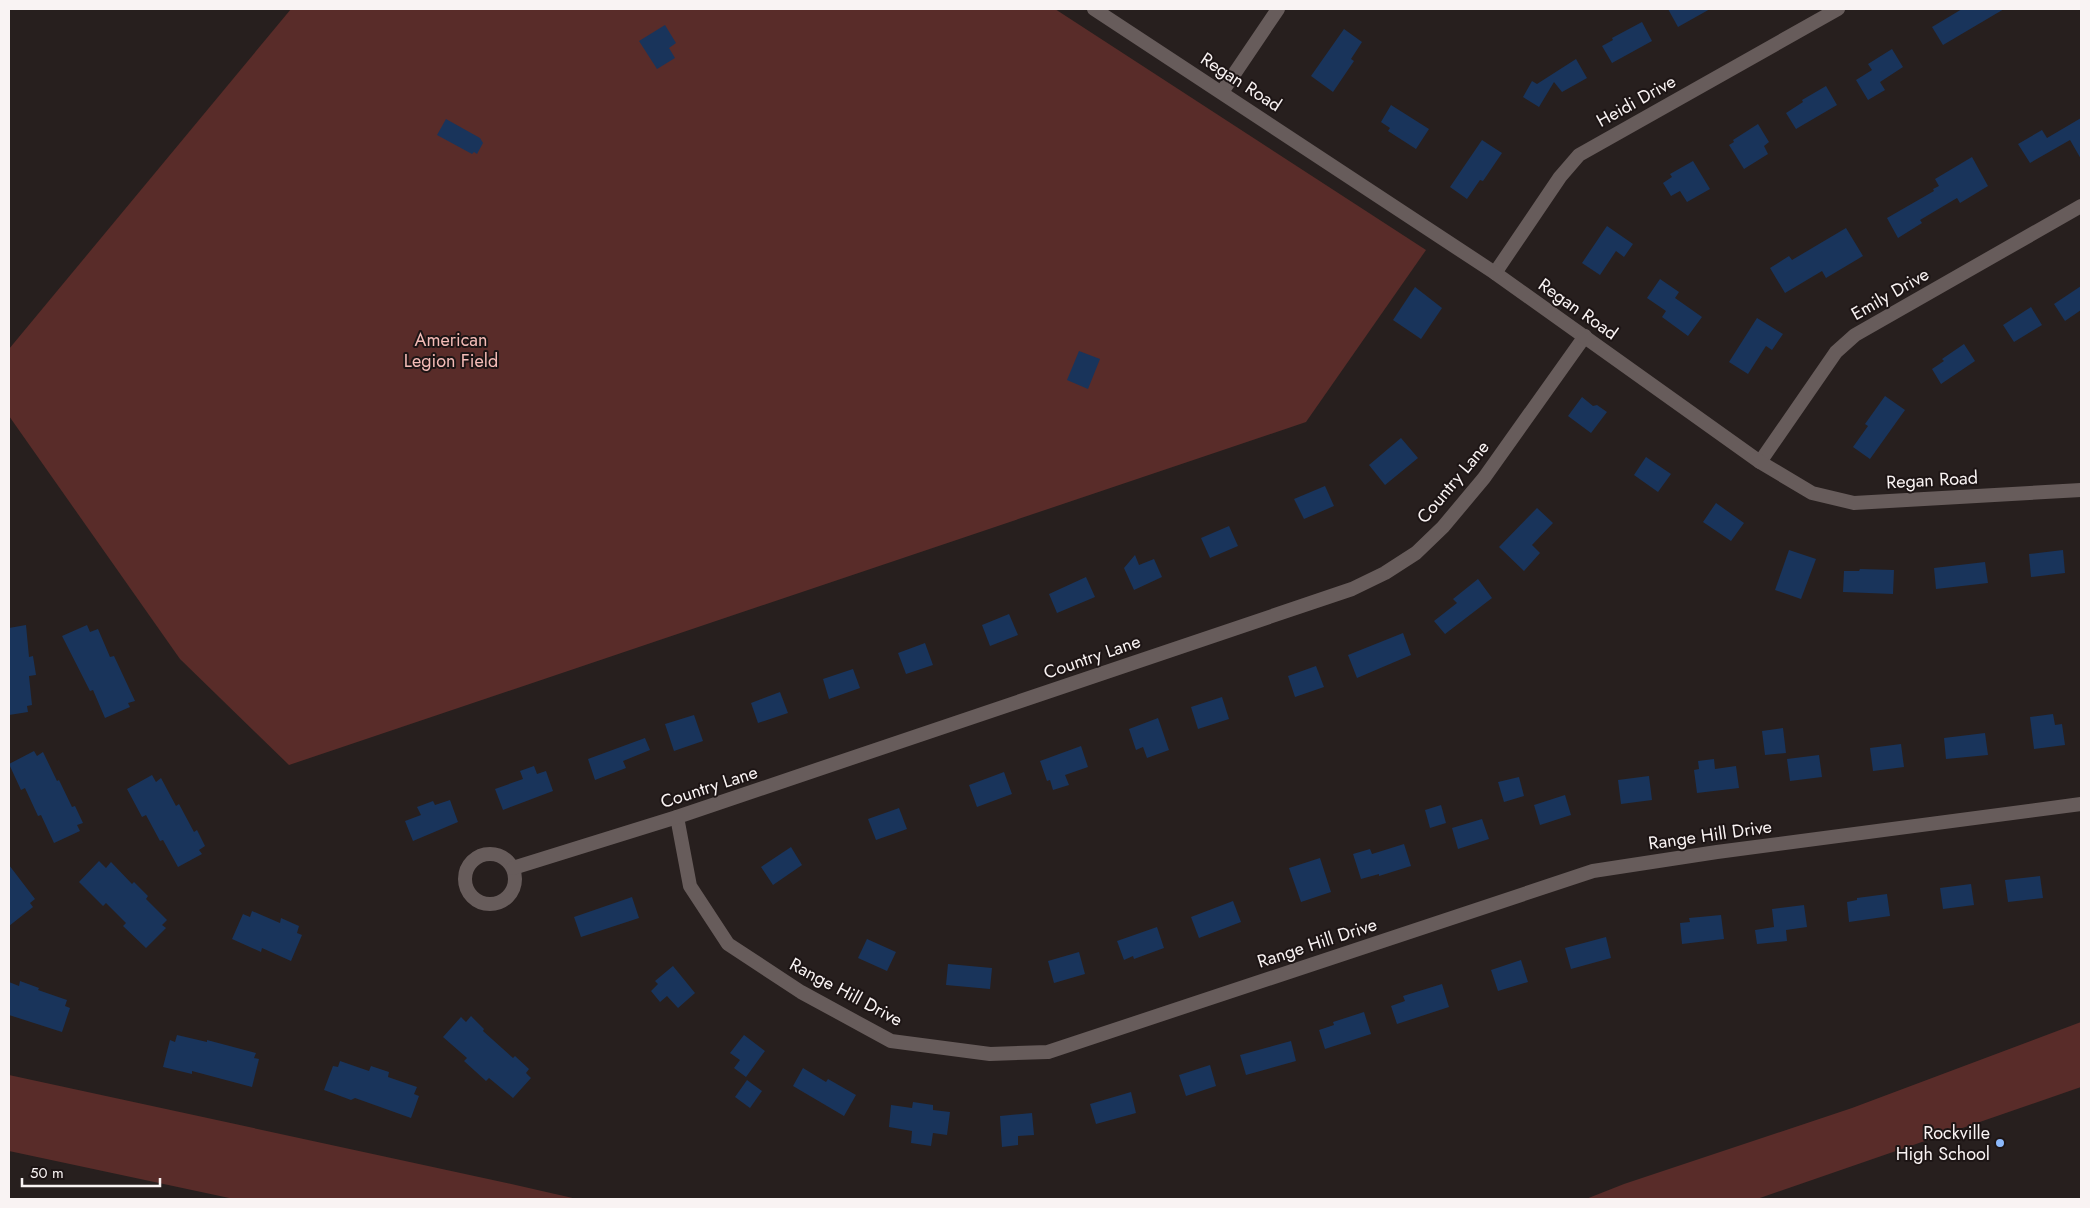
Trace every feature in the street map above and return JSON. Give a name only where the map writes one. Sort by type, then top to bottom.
[{"type":"street","name":"Regan Road","points":[[1094,9],[1495,273],[1760,462],[1812,493],[1854,503],[2081,490]]},
{"type":"street","points":[[1222,92],[1278,9]]},
{"type":"street","name":"Heidi Drive","points":[[1495,273],[1560,177],[1579,155],[1838,9]]},
{"type":"street","name":"Emily Drive","points":[[1760,462],[1836,352],[1855,335],[2081,206]]},
{"type":"street","name":"Country Lane","points":[[513,868],[677,817],[1352,589],[1385,573],[1416,552],[1443,527],[1484,478],[1585,336]]},
{"type":"street","name":"Range Hill Drive","points":[[677,817],[690,886],[728,944],[800,992],[891,1040],[990,1054],[1048,1052],[1593,871],[1727,851],[2081,804]]},
{"type":"green space","name":"American Legion Field","points":[[291,9],[1055,9],[1426,250],[1306,422],[289,765],[180,659],[9,416],[9,349]]},
{"type":"green space","points":[[2081,1022],[2081,1087],[1757,1199],[1586,1199],[1624,1184],[1852,1108]]},
{"type":"green space","points":[[9,1075],[577,1199],[234,1199],[9,1151]]},
{"type":"building","points":[[1668,9],[1710,9],[1678,27]]},
{"type":"building","points":[[1962,9],[2004,9],[1943,45],[1932,27]]},
{"type":"building","points":[[1642,22],[1652,41],[1612,63],[1602,46],[1613,40],[1612,38]]},
{"type":"building","points":[[665,25],[676,43],[669,48],[675,58],[657,69],[639,41]]},
{"type":"building","points":[[1344,29],[1362,42],[1351,59],[1354,61],[1333,92],[1311,76]]},
{"type":"building","points":[[1892,49],[1903,67],[1880,82],[1885,90],[1868,100],[1856,80],[1872,70],[1868,64]]},
{"type":"building","points":[[1576,59],[1587,78],[1562,92],[1554,82],[1539,107],[1523,97],[1532,81],[1537,84]]},
{"type":"building","points":[[1826,86],[1837,105],[1796,129],[1786,113],[1803,102],[1802,100]]},
{"type":"building","points":[[1391,105],[1429,129],[1416,149],[1388,131],[1390,128],[1381,122]]},
{"type":"building","points":[[2081,118],[2081,159],[2070,140],[2030,163],[2018,144],[2042,130],[2047,138]]},
{"type":"building","points":[[446,119],[480,138],[483,143],[477,154],[474,152],[472,154],[437,135]]},
{"type":"building","points":[[1758,124],[1769,142],[1764,146],[1768,154],[1744,169],[1729,145],[1734,142],[1733,140]]},
{"type":"building","points":[[1482,140],[1502,153],[1483,181],[1480,180],[1467,199],[1450,187]]},
{"type":"building","points":[[1972,157],[1988,186],[1960,203],[1957,198],[1920,220],[1922,223],[1898,238],[1887,218],[1934,191],[1933,189],[1939,186],[1935,179]]},
{"type":"building","points":[[1693,161],[1710,189],[1687,202],[1680,191],[1671,196],[1663,183],[1672,177],[1670,174]]},
{"type":"building","points":[[1607,226],[1633,244],[1624,257],[1616,251],[1600,275],[1582,263]]},
{"type":"building","points":[[1846,228],[1863,256],[1826,278],[1822,271],[1785,293],[1770,268],[1789,256],[1792,260]]},
{"type":"building","points":[[1660,279],[1679,292],[1675,298],[1702,317],[1688,336],[1662,317],[1666,311],[1647,298]]},
{"type":"building","points":[[2081,286],[2081,310],[2065,321],[2054,304]]},
{"type":"building","points":[[1415,287],[1442,308],[1421,339],[1393,320]]},
{"type":"building","points":[[2031,307],[2042,325],[2014,342],[2003,325]]},
{"type":"building","points":[[1757,318],[1783,334],[1772,350],[1766,346],[1748,374],[1729,362]]},
{"type":"building","points":[[1964,344],[1975,361],[1941,384],[1932,369],[1944,361],[1942,359]]},
{"type":"building","points":[[1079,351],[1100,359],[1088,389],[1067,380]]},
{"type":"building","points":[[1885,396],[1905,410],[1870,459],[1853,447],[1868,426],[1865,424]]},
{"type":"building","points":[[1582,397],[1593,406],[1597,405],[1607,412],[1591,433],[1568,416]]},
{"type":"building","points":[[1401,438],[1418,458],[1385,485],[1369,465]]},
{"type":"building","points":[[1646,457],[1671,474],[1658,492],[1634,475]]},
{"type":"building","points":[[1325,486],[1334,506],[1304,519],[1294,499]]},
{"type":"building","points":[[1716,503],[1744,523],[1731,541],[1703,522]]},
{"type":"building","points":[[1537,508],[1553,523],[1532,545],[1540,553],[1524,571],[1499,547]]},
{"type":"building","points":[[1229,526],[1238,546],[1210,558],[1201,538]]},
{"type":"building","points":[[1789,550],[1816,559],[1801,599],[1775,590]]},
{"type":"building","points":[[2063,550],[2065,573],[2031,577],[2029,554]]},
{"type":"building","points":[[1135,555],[1139,565],[1154,559],[1162,577],[1134,590],[1124,568]]},
{"type":"building","points":[[1985,562],[1988,583],[1936,589],[1934,568]]},
{"type":"building","points":[[1860,569],[1894,570],[1893,594],[1843,592],[1844,571],[1859,571]]},
{"type":"building","points":[[1086,577],[1095,597],[1057,613],[1049,594]]},
{"type":"building","points":[[1478,579],[1492,598],[1445,634],[1434,621],[1457,603],[1453,599]]},
{"type":"building","points":[[1009,614],[1018,635],[990,646],[982,625]]},
{"type":"building","points":[[26,625],[29,657],[33,656],[36,675],[29,676],[32,705],[27,706],[28,712],[9,715],[9,628]]},
{"type":"building","points":[[87,625],[90,632],[98,629],[110,657],[114,656],[135,701],[128,703],[130,707],[105,718],[93,690],[90,691],[62,636]]},
{"type":"building","points":[[1403,633],[1411,655],[1357,678],[1348,655]]},
{"type":"building","points":[[925,643],[933,665],[906,674],[898,653]]},
{"type":"building","points":[[1316,666],[1324,687],[1295,697],[1288,676]]},
{"type":"building","points":[[853,669],[860,688],[829,699],[823,679]]},
{"type":"building","points":[[780,692],[788,713],[758,723],[751,703]]},
{"type":"building","points":[[1222,697],[1229,719],[1198,729],[1191,707]]},
{"type":"building","points":[[2053,714],[2055,725],[2062,724],[2065,745],[2034,749],[2030,717]]},
{"type":"building","points":[[694,715],[703,741],[674,751],[665,724]]},
{"type":"building","points":[[1158,718],[1169,750],[1147,758],[1143,747],[1136,750],[1129,729]]},
{"type":"building","points":[[1783,728],[1786,753],[1765,755],[1762,731]]},
{"type":"building","points":[[1985,733],[1988,755],[1946,759],[1944,738]]},
{"type":"building","points":[[645,738],[650,750],[623,761],[626,768],[595,780],[588,759]]},
{"type":"building","points":[[1901,744],[1904,767],[1873,771],[1870,748]]},
{"type":"building","points":[[1081,746],[1088,767],[1065,775],[1069,785],[1053,790],[1050,780],[1047,781],[1040,761]]},
{"type":"building","points":[[34,751],[37,756],[43,752],[57,781],[59,780],[72,807],[75,806],[83,823],[77,825],[80,831],[54,843],[41,815],[38,816],[25,788],[21,790],[9,764]]},
{"type":"building","points":[[1819,755],[1822,777],[1790,781],[1787,759]]},
{"type":"building","points":[[1714,759],[1715,769],[1736,766],[1739,788],[1697,793],[1694,770],[1699,769],[1698,761]]},
{"type":"building","points":[[534,766],[537,774],[546,771],[553,791],[503,810],[495,789],[523,779],[520,771]]},
{"type":"building","points":[[1004,772],[1012,794],[977,807],[969,785]]},
{"type":"building","points":[[152,775],[156,782],[161,778],[176,806],[179,804],[194,832],[197,830],[205,846],[199,850],[202,854],[178,867],[163,840],[160,841],[146,815],[142,817],[127,789]]},
{"type":"building","points":[[1649,776],[1652,800],[1621,804],[1618,780]]},
{"type":"building","points":[[1519,777],[1524,796],[1504,802],[1498,782]]},
{"type":"building","points":[[1565,795],[1571,815],[1540,825],[1534,805]]},
{"type":"building","points":[[450,800],[458,822],[413,841],[405,821],[421,815],[417,807],[433,801],[435,805]]},
{"type":"building","points":[[1441,805],[1446,823],[1430,828],[1425,810]]},
{"type":"building","points":[[899,808],[907,829],[876,840],[868,819]]},
{"type":"building","points":[[1482,819],[1489,839],[1458,849],[1452,828]]},
{"type":"building","points":[[1404,844],[1411,866],[1379,876],[1379,874],[1361,879],[1353,854],[1370,849],[1372,854]]},
{"type":"building","points":[[791,847],[802,865],[773,885],[761,867]]},
{"type":"building","points":[[1320,858],[1331,892],[1301,902],[1289,868]]},
{"type":"building","points":[[99,861],[106,868],[111,862],[132,884],[134,882],[148,896],[146,899],[167,920],[162,925],[166,928],[146,948],[123,926],[126,923],[106,903],[103,906],[79,882]]},
{"type":"building","points":[[9,865],[35,899],[30,903],[33,907],[9,926]]},
{"type":"building","points":[[2040,876],[2043,898],[2008,902],[2005,880]]},
{"type":"building","points":[[1971,884],[1974,905],[1943,909],[1940,888]]},
{"type":"building","points":[[1887,894],[1890,916],[1849,922],[1847,902],[1857,900],[1857,898]]},
{"type":"building","points":[[632,897],[639,918],[581,937],[574,917]]},
{"type":"building","points":[[1233,901],[1241,922],[1199,938],[1191,917]]},
{"type":"building","points":[[1804,905],[1807,927],[1786,930],[1787,941],[1757,944],[1755,930],[1774,927],[1772,909]]},
{"type":"building","points":[[252,911],[280,923],[281,918],[299,926],[297,933],[302,935],[291,961],[262,948],[261,952],[232,939],[243,914],[250,917]]},
{"type":"building","points":[[1721,915],[1724,939],[1682,944],[1680,923],[1690,922],[1689,918]]},
{"type":"building","points":[[1157,927],[1164,948],[1134,959],[1133,956],[1124,960],[1117,941]]},
{"type":"building","points":[[1606,937],[1611,958],[1571,969],[1565,948]]},
{"type":"building","points":[[867,939],[896,952],[887,971],[858,958]]},
{"type":"building","points":[[1079,952],[1085,974],[1054,983],[1048,961]]},
{"type":"building","points":[[1521,960],[1528,982],[1498,991],[1491,970]]},
{"type":"building","points":[[948,964],[992,968],[990,989],[946,985]]},
{"type":"building","points":[[673,966],[695,993],[678,1008],[667,996],[660,1002],[651,991],[658,984],[655,981]]},
{"type":"building","points":[[20,981],[39,988],[38,990],[67,1000],[65,1006],[70,1008],[62,1032],[9,1015],[9,982],[19,986]]},
{"type":"building","points":[[1442,984],[1449,1007],[1397,1024],[1391,1006],[1405,1001],[1403,996]]},
{"type":"building","points":[[1364,1012],[1371,1034],[1325,1049],[1319,1030],[1334,1025],[1333,1022]]},
{"type":"building","points":[[471,1016],[484,1029],[483,1031],[513,1058],[515,1056],[529,1069],[526,1073],[531,1078],[513,1098],[489,1078],[486,1081],[464,1061],[467,1058],[443,1037],[461,1017],[466,1022]]},
{"type":"building","points":[[177,1035],[207,1042],[207,1040],[256,1053],[254,1058],[259,1059],[252,1087],[192,1071],[192,1074],[163,1067],[170,1040],[175,1042]]},
{"type":"building","points":[[744,1035],[765,1051],[746,1077],[734,1068],[740,1060],[730,1053]]},
{"type":"building","points":[[1291,1041],[1296,1061],[1246,1075],[1240,1055]]},
{"type":"building","points":[[340,1061],[369,1071],[371,1066],[389,1072],[388,1077],[417,1087],[414,1094],[419,1096],[411,1118],[355,1098],[351,1100],[324,1090],[333,1066],[338,1067]]},
{"type":"building","points":[[1210,1065],[1216,1086],[1186,1096],[1179,1075]]},
{"type":"building","points":[[803,1068],[826,1082],[828,1079],[856,1095],[844,1116],[793,1086]]},
{"type":"building","points":[[747,1080],[762,1091],[750,1108],[735,1097]]},
{"type":"building","points":[[1131,1092],[1136,1113],[1096,1124],[1090,1104]]},
{"type":"building","points":[[913,1102],[933,1105],[933,1110],[950,1112],[947,1135],[933,1133],[931,1146],[911,1143],[912,1131],[889,1127],[891,1105],[912,1108]]},
{"type":"building","points":[[1032,1113],[1034,1135],[1018,1136],[1018,1145],[1002,1147],[1000,1116]]},
{"type":"place","name":"Rockville High School","points":[[2000,1143]]}]
